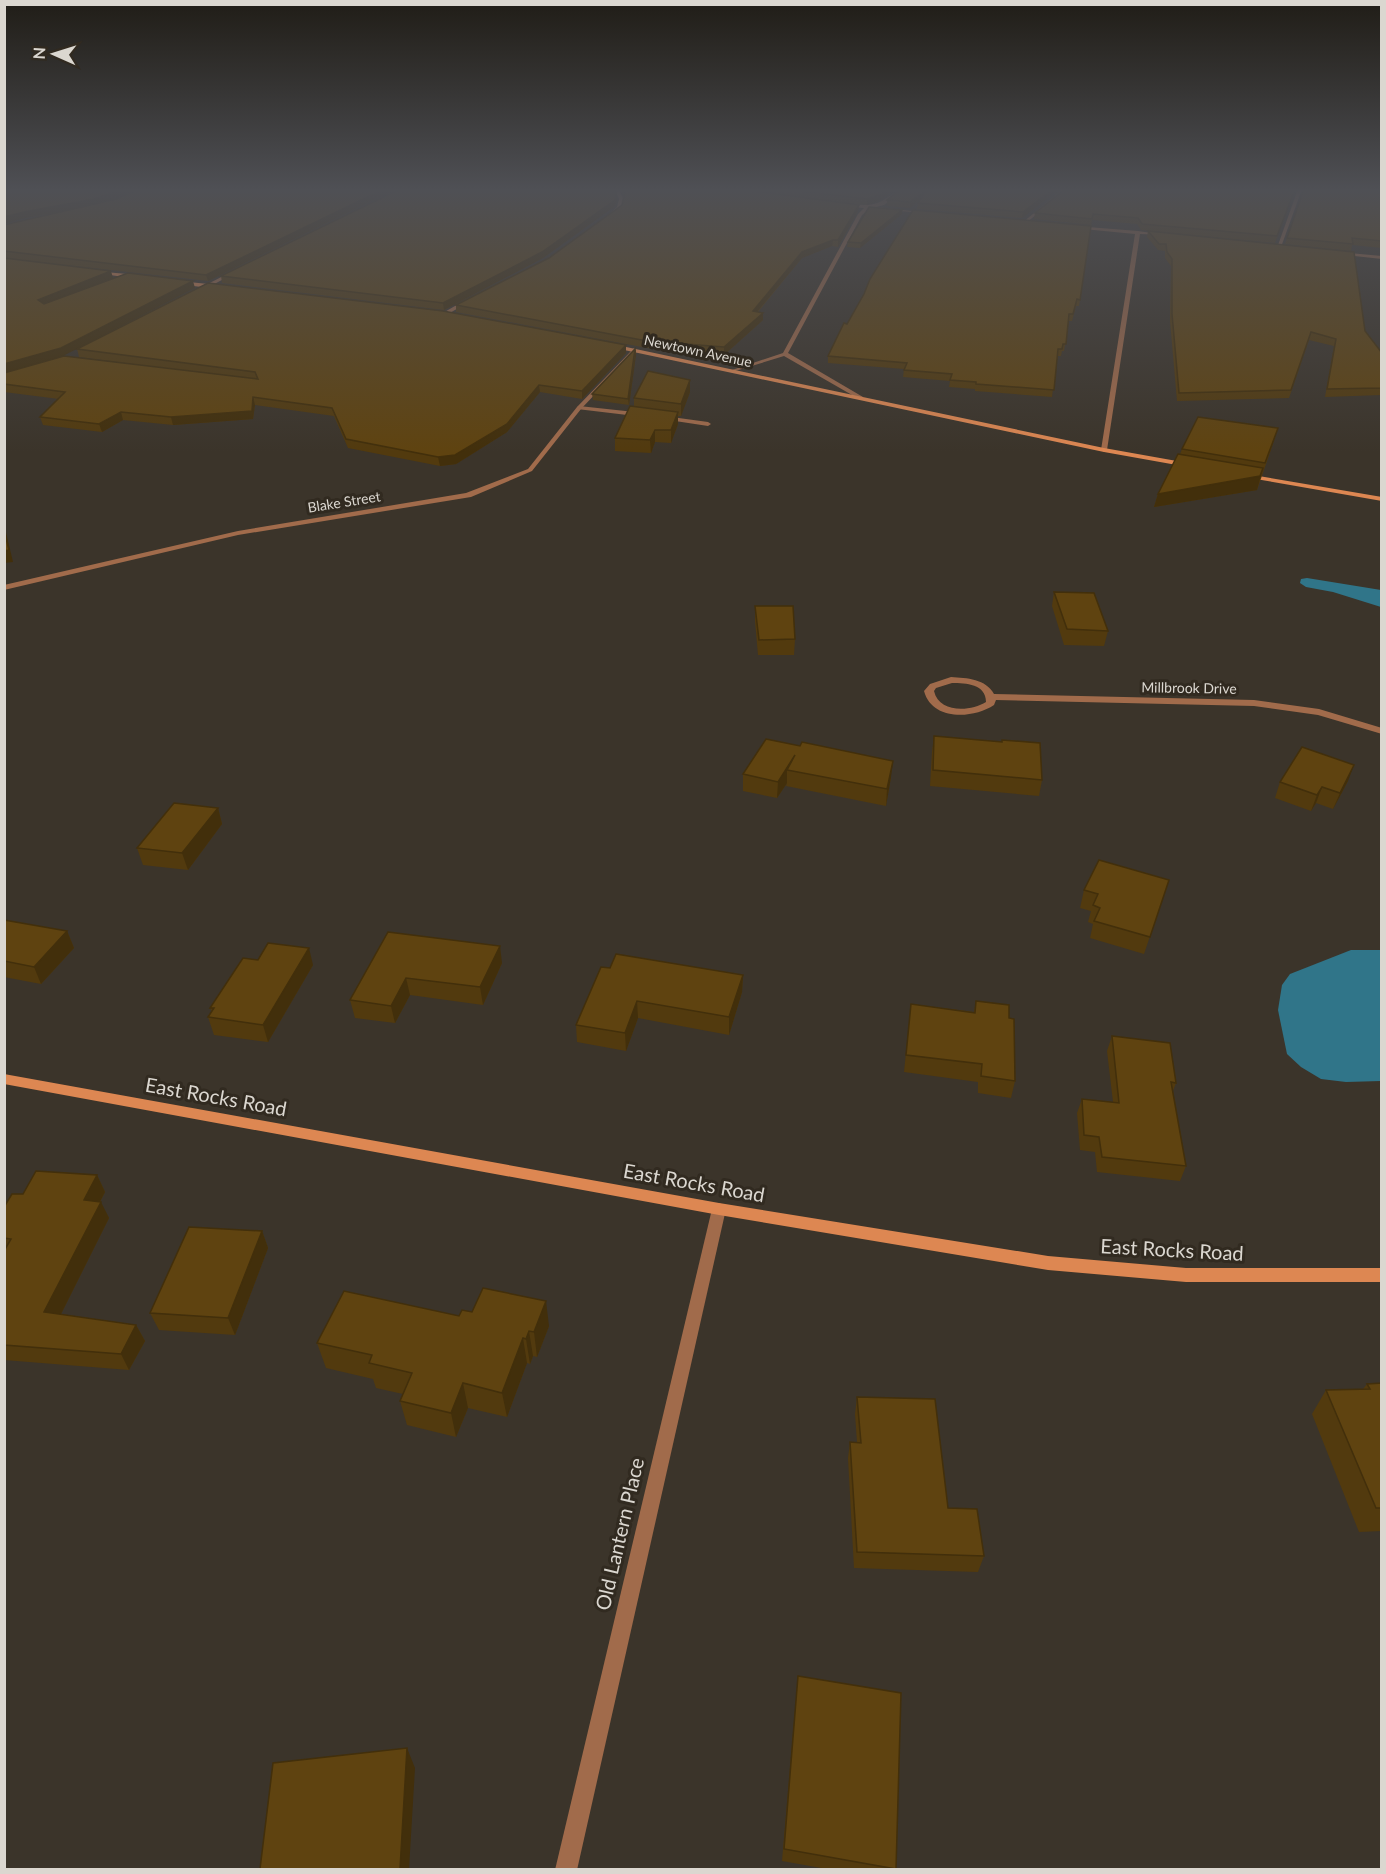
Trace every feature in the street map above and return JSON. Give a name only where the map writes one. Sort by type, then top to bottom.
[{"type":"main road","points":[[131,276],[150,279]]},
{"type":"main road","points":[[173,282],[230,289]]},
{"type":"main road","points":[[432,312],[455,316]]},
{"type":"main road","name":"Newtown Avenue","points":[[601,344],[1104,450],[1194,466]]},
{"type":"main road","points":[[1239,474],[1382,500]]},
{"type":"main road","name":"East Rocks Road","points":[[4,1079],[718,1209],[1048,1263],[1186,1275],[1382,1275]]},
{"type":"street","points":[[118,280],[127,276]]},
{"type":"street","points":[[197,291],[227,276]]},
{"type":"street","points":[[734,371],[785,354],[827,276]]},
{"type":"street","points":[[1104,450],[1131,276]]},
{"type":"street","points":[[444,314],[474,298]]},
{"type":"street","name":"Blake Street","points":[[6,587],[238,533],[468,495],[530,470],[579,408],[634,350]]},
{"type":"street","points":[[785,354],[861,398]]},
{"type":"street","points":[[579,408],[708,424]]},
{"type":"street","points":[[961,680],[981,686],[988,690],[992,697],[991,703],[978,711],[957,712],[938,705],[932,700],[929,691],[941,682],[961,680]]},
{"type":"street","name":"Millbrook Drive","points":[[992,697],[1254,703],[1319,712],[1382,731]]},
{"type":"street","name":"Old Lantern Place","points":[[566,1869],[718,1209]]},
{"type":"water","points":[[1307,578],[1381,590],[1381,607],[1333,592],[1306,587],[1300,583],[1301,579]]},
{"type":"water","points":[[1351,950],[1381,950],[1381,1081],[1346,1082],[1321,1079],[1301,1067],[1287,1054],[1278,1010],[1282,985],[1290,974]]},
{"type":"building","points":[[4,276],[97,276],[38,300],[44,304],[119,276],[156,276],[193,281],[61,348],[4,364]]},
{"type":"building","points":[[225,276],[495,276],[443,303]]},
{"type":"building","points":[[512,276],[782,276],[753,311],[763,313],[724,347],[647,341],[456,305]]},
{"type":"building","points":[[872,276],[1084,276],[1080,300],[1077,299],[1073,314],[1069,314],[1066,344],[1063,344],[1062,349],[1058,349],[1054,390],[976,384],[976,382],[950,380],[952,374],[904,370],[907,363],[828,356],[844,323],[847,324],[864,294]]},
{"type":"building","points":[[1172,276],[1357,276],[1365,331],[1382,353],[1382,388],[1327,389],[1336,339],[1311,332],[1291,390],[1179,393],[1172,314]]},
{"type":"building","points":[[208,283],[443,311],[626,345],[582,391],[539,385],[507,424],[455,455],[438,457],[346,439],[332,408],[253,397],[252,411],[171,417],[121,412],[99,424],[40,417],[65,392],[4,384],[4,373],[64,356],[258,379],[255,372],[77,349]]},
{"type":"building","points":[[635,349],[628,399],[592,394]]},
{"type":"building","points":[[648,371],[690,380],[681,404],[634,398]]},
{"type":"building","points":[[630,406],[678,412],[671,430],[655,430],[650,440],[615,438]]},
{"type":"building","points":[[1198,417],[1278,428],[1265,463],[1182,449]]},
{"type":"building","points":[[1178,454],[1263,468],[1260,476],[1158,494]]},
{"type":"building","points":[[4,530],[9,550],[4,551]]},
{"type":"building","points":[[1054,592],[1094,593],[1108,631],[1067,629]]},
{"type":"building","points":[[755,606],[793,606],[795,639],[759,640]]},
{"type":"building","points":[[934,736],[1040,743],[1042,780],[933,770]]},
{"type":"building","points":[[766,739],[800,746],[802,742],[893,761],[887,789],[787,770],[795,755],[778,782],[743,774]]},
{"type":"building","points":[[1302,747],[1354,765],[1340,793],[1322,787],[1317,795],[1280,782]]},
{"type":"building","points":[[174,803],[218,808],[182,853],[137,848]]},
{"type":"building","points":[[1099,860],[1169,880],[1150,937],[1094,921],[1100,908],[1093,905],[1098,894],[1084,890]]},
{"type":"building","points":[[4,920],[67,931],[34,967],[4,961]]},
{"type":"building","points":[[388,932],[500,946],[480,987],[406,978],[391,1006],[350,1000]]},
{"type":"building","points":[[268,943],[309,948],[263,1025],[208,1017],[214,1008],[210,1008],[243,958],[258,960]]},
{"type":"building","points":[[616,954],[743,975],[729,1017],[637,1001],[625,1033],[576,1025],[601,967],[610,968]]},
{"type":"building","points":[[976,1001],[1009,1005],[1009,1018],[1014,1019],[1015,1081],[981,1076],[982,1064],[906,1055],[911,1004],[975,1013]]},
{"type":"building","points":[[1112,1036],[1170,1043],[1176,1083],[1171,1082],[1186,1166],[1102,1157],[1099,1137],[1084,1135],[1082,1099],[1119,1103]]},
{"type":"building","points":[[36,1171],[97,1175],[84,1200],[101,1202],[44,1312],[136,1325],[121,1354],[4,1345],[4,1251],[11,1239],[4,1238],[4,1207],[12,1194],[23,1194]]},
{"type":"building","points":[[189,1227],[262,1231],[228,1318],[150,1313]]},
{"type":"building","points":[[483,1288],[546,1301],[534,1332],[529,1331],[526,1339],[523,1338],[502,1393],[463,1383],[451,1413],[400,1401],[412,1373],[369,1363],[372,1355],[317,1343],[344,1291],[459,1316],[462,1310],[472,1312]]},
{"type":"building","points":[[1382,1383],[1382,1508],[1376,1508],[1326,1390],[1370,1389],[1367,1384]]},
{"type":"building","points":[[857,1397],[935,1399],[948,1508],[977,1509],[984,1556],[857,1552],[850,1442],[861,1443]]},
{"type":"building","points":[[798,1676],[901,1693],[896,1869],[784,1849]]},
{"type":"building","points":[[407,1748],[400,1869],[260,1869],[273,1763]]}]
